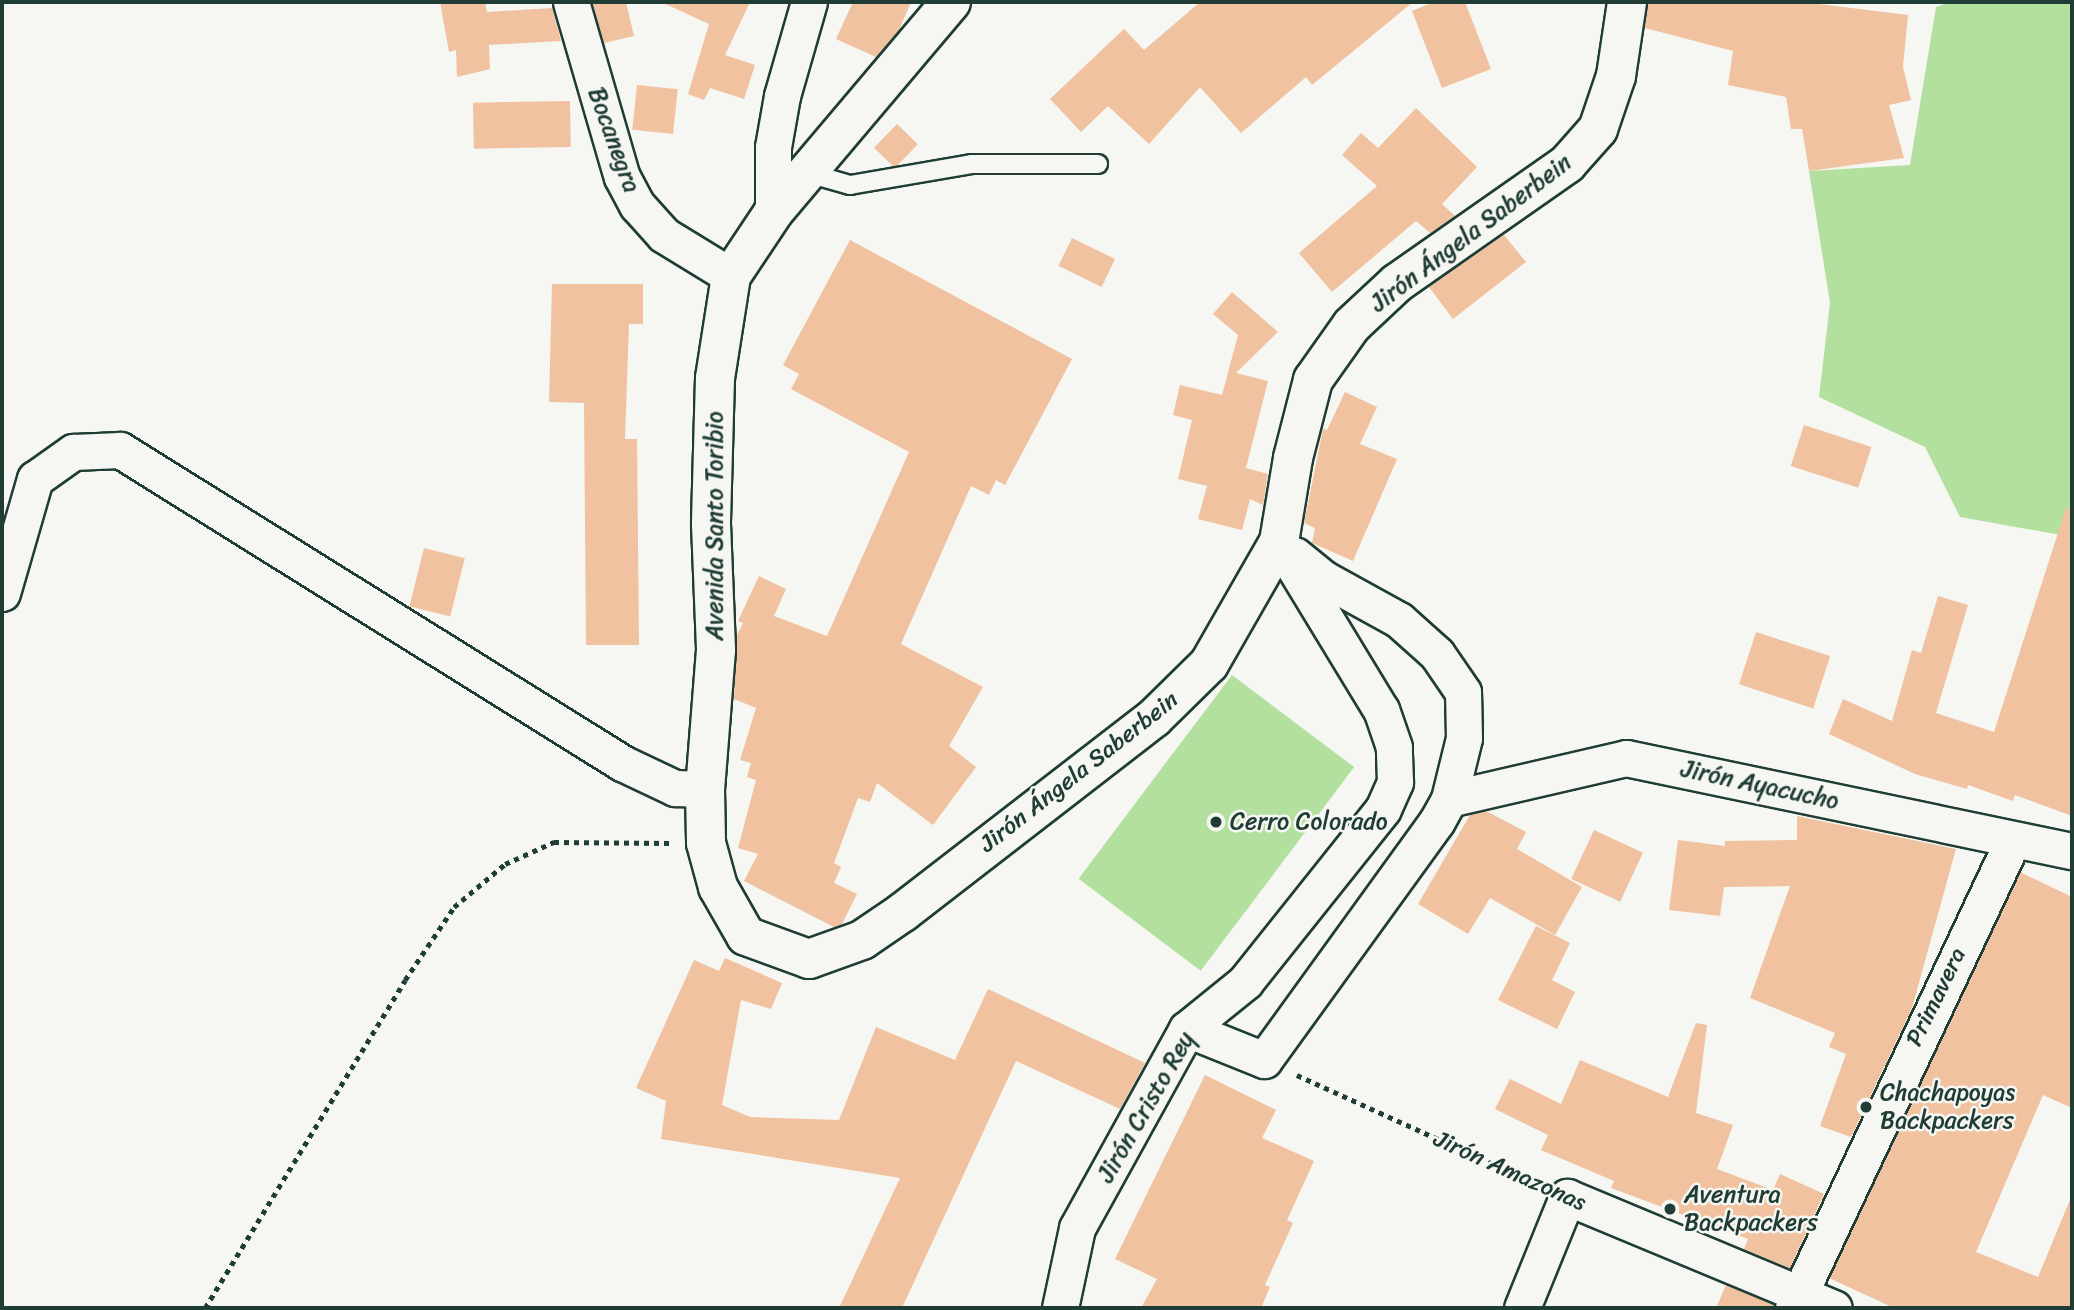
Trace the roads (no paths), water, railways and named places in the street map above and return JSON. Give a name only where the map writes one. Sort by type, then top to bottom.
[{"type":"main road","name":"Avenida Santo Toribio","points":[[862,940],[809,960],[746,936],[718,887],[706,843],[705,789],[716,650],[711,524],[715,378],[731,276],[773,214],[951,2]]},
{"type":"main road","name":"Jirón Ángela Saberbein","points":[[862,940],[1154,718],[1209,664],[1279,542],[1293,458],[1313,380],[1352,325],[1397,283],[1567,164],[1598,129],[1616,76],[1627,2]]},
{"type":"street","name":"Bocanegra","points":[[571,2],[622,177],[637,205],[664,235],[731,276]]},
{"type":"street","points":[[773,214],[776,134],[809,2]]},
{"type":"street","points":[[2,593],[35,479],[73,452],[120,450],[622,763],[675,788],[705,789]]},
{"type":"street","points":[[1187,1029],[1264,1060],[1449,799],[1464,738],[1463,692],[1437,654],[1399,620],[1322,578],[1279,542]]},
{"type":"street","name":"Jirón Cristo Rey","points":[[1060,1308],[1077,1228],[1187,1029],[1245,982],[1383,809],[1395,782],[1394,747],[1381,710],[1279,542]]},
{"type":"street","name":"Jirón Ayacucho","points":[[1449,799],[1626,758],[2072,851]]},
{"type":"street","name":"Primavera","points":[[1796,1301],[2013,839]]},
{"type":"street","name":"Jirón Amazonas","points":[[1522,1308],[1567,1197],[1796,1301],[1834,1308]]},
{"type":"lane","points":[[808,173],[850,186],[971,164],[1098,164]]},
{"type":"place","name":"Cerro Colorado","points":[[1216,822]]},
{"type":"place","name":"Chachapoyas Backpackers","points":[[1866,1107]]},
{"type":"place","name":"Aventura Backpackers","points":[[1670,1209]]}]
